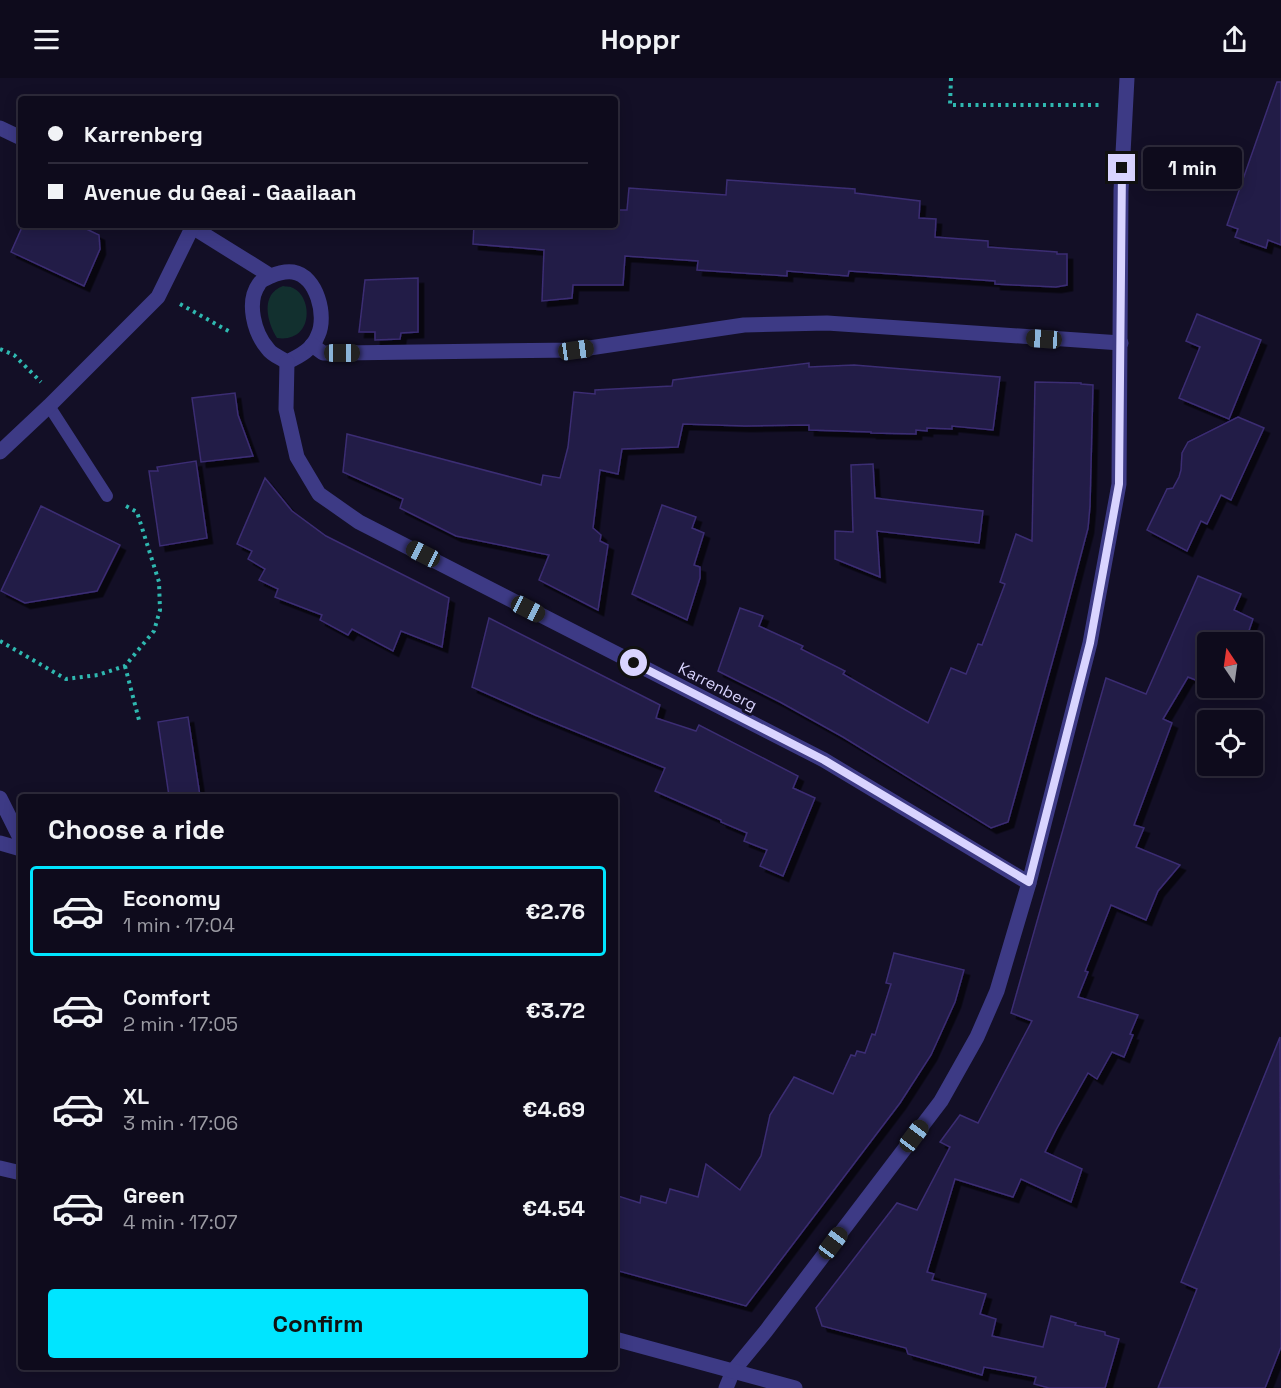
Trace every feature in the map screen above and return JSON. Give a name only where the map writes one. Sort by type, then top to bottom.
[{"type":"street","points":[[726,1388],[733,1371],[941,1101],[977,1037],[997,991],[1029,882],[1090,643],[1119,484],[1121,191],[1127,78]]},
{"type":"street","points":[[0,128],[18,137]]},
{"type":"street","points":[[0,452],[158,297],[189,228]]},
{"type":"street","points":[[193,228],[271,276]]},
{"type":"street","points":[[282,272],[296,272],[315,290],[320,304],[319,335],[303,356],[287,362],[269,351],[258,334],[255,321],[253,301],[260,282],[271,276],[282,272]]},
{"type":"street","points":[[312,345],[322,353],[576,350],[744,326],[827,322],[1120,344]]},
{"type":"street","name":"Karrenberg","points":[[287,362],[286,409],[297,457],[319,494],[359,522],[824,760],[1029,882]]},
{"type":"street","points":[[0,798],[18,834]]},
{"type":"street","points":[[0,843],[18,848]]},
{"type":"street","points":[[0,1168],[18,1172]]},
{"type":"street","points":[[618,1340],[795,1388]]},
{"type":"lane","points":[[49,406],[107,496]]},
{"type":"path","points":[[951,78],[950,105],[1101,105]]},
{"type":"path","points":[[180,304],[234,334]]},
{"type":"path","points":[[0,349],[14,355],[43,384]]},
{"type":"path","points":[[0,641],[66,679],[98,675],[125,666],[154,631],[160,610],[159,582],[136,512],[107,496]]},
{"type":"path","points":[[125,666],[140,724]]},
{"type":"green space","points":[[283,286],[292,287],[300,293],[304,300],[306,318],[304,327],[298,334],[289,338],[277,338],[268,317],[268,302],[271,295]]},
{"type":"building","points":[[1277,82],[1281,82],[1281,245],[1268,240],[1266,248],[1235,237],[1238,229],[1227,225]]},
{"type":"building","points":[[727,180],[855,189],[855,193],[920,201],[919,218],[936,219],[935,237],[988,241],[988,247],[1067,254],[1067,285],[1056,287],[995,284],[995,281],[849,271],[848,276],[787,271],[787,276],[697,270],[698,261],[625,256],[623,285],[573,285],[572,298],[542,301],[544,250],[473,244],[474,228],[618,228],[618,210],[627,210],[629,188],[726,195]]},
{"type":"building","points":[[22,228],[84,228],[99,235],[100,249],[84,286],[11,252]]},
{"type":"building","points":[[418,278],[418,332],[401,333],[400,339],[375,340],[375,332],[359,332],[365,280]]},
{"type":"building","points":[[1197,314],[1261,340],[1229,419],[1179,398],[1200,347],[1186,341]]},
{"type":"building","points":[[809,363],[809,367],[854,365],[1000,377],[993,430],[952,426],[952,429],[916,430],[916,434],[809,430],[809,425],[683,424],[678,447],[622,449],[618,474],[600,470],[593,528],[601,535],[600,541],[608,545],[598,610],[539,580],[549,555],[456,536],[400,508],[403,499],[343,472],[347,434],[541,485],[543,475],[560,478],[568,447],[574,392],[595,394],[595,390],[672,386],[673,380]]},
{"type":"building","points":[[1035,382],[1093,385],[1088,528],[1008,822],[991,828],[843,737],[718,671],[740,608],[763,616],[759,626],[803,646],[801,649],[845,671],[843,674],[928,723],[951,668],[966,674],[978,644],[982,645],[1005,584],[1000,582],[1016,534],[1032,541]]},
{"type":"building","points":[[235,393],[238,415],[253,456],[201,462],[192,398]]},
{"type":"building","points":[[1238,417],[1264,428],[1231,500],[1221,495],[1207,524],[1201,521],[1187,551],[1147,530],[1167,489],[1173,488],[1179,477],[1182,453],[1188,442]]},
{"type":"building","points":[[196,461],[207,538],[160,546],[149,471],[158,471],[157,467]]},
{"type":"building","points":[[873,464],[875,498],[983,511],[979,543],[877,531],[880,577],[835,559],[835,531],[853,532],[851,465]]},
{"type":"building","points":[[265,478],[292,511],[326,536],[449,598],[442,647],[401,631],[393,651],[352,629],[348,635],[320,620],[322,615],[275,597],[278,589],[259,580],[265,569],[248,559],[252,551],[237,544]]},
{"type":"building","points":[[662,505],[696,517],[692,528],[704,533],[694,565],[700,567],[700,578],[687,620],[632,594]]},
{"type":"building","points":[[41,506],[120,545],[97,591],[25,603],[1,591]]},
{"type":"building","points":[[1198,576],[1241,594],[1234,610],[1253,619],[1248,632],[1197,632],[1197,681],[1188,677],[1163,719],[1172,723],[1134,825],[1144,828],[1136,847],[1180,865],[1158,891],[1146,920],[1111,905],[1085,971],[1088,972],[1078,997],[1138,1015],[1124,1057],[1112,1052],[1097,1079],[1088,1073],[1045,1152],[1082,1169],[1071,1202],[1021,1179],[1013,1197],[955,1179],[927,1272],[934,1274],[932,1280],[986,1294],[980,1314],[996,1319],[992,1336],[1043,1347],[1051,1316],[1076,1323],[1075,1325],[1105,1332],[1105,1335],[1119,1339],[1105,1388],[1049,1388],[1034,1384],[1036,1377],[984,1367],[982,1375],[908,1354],[906,1348],[822,1326],[816,1308],[897,1203],[917,1210],[950,1147],[940,1142],[960,1115],[978,1123],[1032,1021],[1011,1013],[1106,678],[1146,694]]},
{"type":"building","points":[[489,618],[660,705],[656,718],[696,731],[699,725],[798,776],[793,788],[815,798],[783,876],[760,866],[767,850],[744,841],[747,833],[655,791],[665,768],[472,687]]},
{"type":"building","points":[[188,717],[200,794],[169,794],[158,722]]},
{"type":"building","points":[[894,953],[964,970],[955,1002],[931,1055],[900,1103],[746,1306],[618,1271],[618,1196],[640,1203],[641,1196],[666,1203],[670,1189],[698,1197],[706,1164],[740,1190],[761,1156],[770,1115],[794,1077],[833,1094],[851,1055],[855,1056],[857,1051],[865,1053],[872,1034],[875,1035],[891,984],[886,983]]},
{"type":"building","points":[[1280,1037],[1281,1347],[1265,1388],[1158,1388],[1197,1289],[1181,1282]]},
{"type":"route","points":[[634,663],[824,760],[1029,882],[1090,643],[1119,484],[1122,168]]}]
